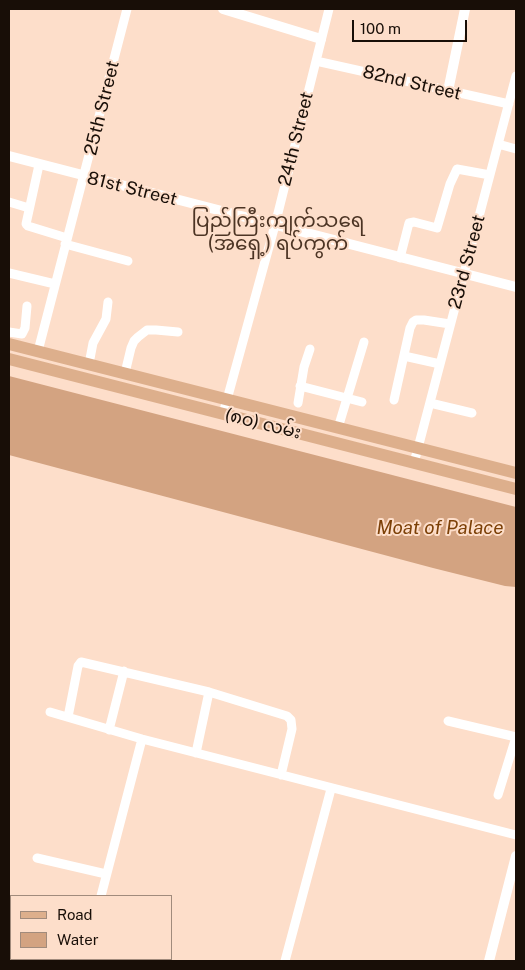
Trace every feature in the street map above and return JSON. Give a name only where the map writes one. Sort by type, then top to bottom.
[{"type":"main road","name":"(၈၀) လမ်း","points":[[9,344],[516,473]]},
{"type":"main road","name":"(၈၀) လမ်း","points":[[9,359],[516,490]]},
{"type":"street","name":"25th Street","points":[[38,352],[127,9]]},
{"type":"street","points":[[223,9],[321,39]]},
{"type":"street","name":"24th Street","points":[[223,414],[275,225],[329,9]]},
{"type":"street","points":[[448,91],[465,9]]},
{"type":"street","name":"82nd Street","points":[[316,61],[509,104]]},
{"type":"street","name":"23rd Street","points":[[414,463],[463,273],[516,81]]},
{"type":"street","points":[[498,144],[516,149]]},
{"type":"street","name":"81st Street","points":[[9,156],[516,287]]},
{"type":"street","points":[[39,164],[26,221],[28,226],[66,241],[128,260]]},
{"type":"street","points":[[400,258],[409,223],[414,222],[437,228],[450,184],[457,169],[490,175]]},
{"type":"street","points":[[9,202],[30,208]]},
{"type":"street","points":[[9,273],[55,284]]},
{"type":"street","points":[[89,364],[93,343],[106,319],[108,302]]},
{"type":"street","points":[[9,332],[22,334],[25,328],[27,306]]},
{"type":"street","points":[[394,400],[413,322],[424,320],[450,324]]},
{"type":"street","points":[[124,373],[134,341],[147,330],[178,332]]},
{"type":"street","points":[[338,428],[364,342]]},
{"type":"street","points":[[298,403],[300,386],[310,349]]},
{"type":"street","points":[[404,356],[440,364]]},
{"type":"street","points":[[300,386],[362,402]]},
{"type":"street","points":[[430,404],[472,413]]},
{"type":"street","points":[[68,717],[79,663],[85,662],[209,692],[270,710],[287,716],[291,720],[292,729],[281,775]]},
{"type":"street","points":[[108,730],[124,671]]},
{"type":"street","points":[[196,753],[209,692]]},
{"type":"street","points":[[50,712],[108,730],[331,789],[516,835]]},
{"type":"street","points":[[448,721],[516,737],[498,795]]},
{"type":"street","points":[[101,895],[142,739]]},
{"type":"street","points":[[284,961],[331,789]]},
{"type":"street","points":[[489,961],[516,856]]},
{"type":"street","points":[[37,858],[106,874]]},
{"type":"water","name":"Moat of Palace","points":[[9,376],[516,507],[516,587],[433,568],[9,455]]},
{"type":"district","name":"ပြည်ကြီးကျက်သရေ (အရှေ့) ရပ်ကွက်","points":[[278,232]]}]
